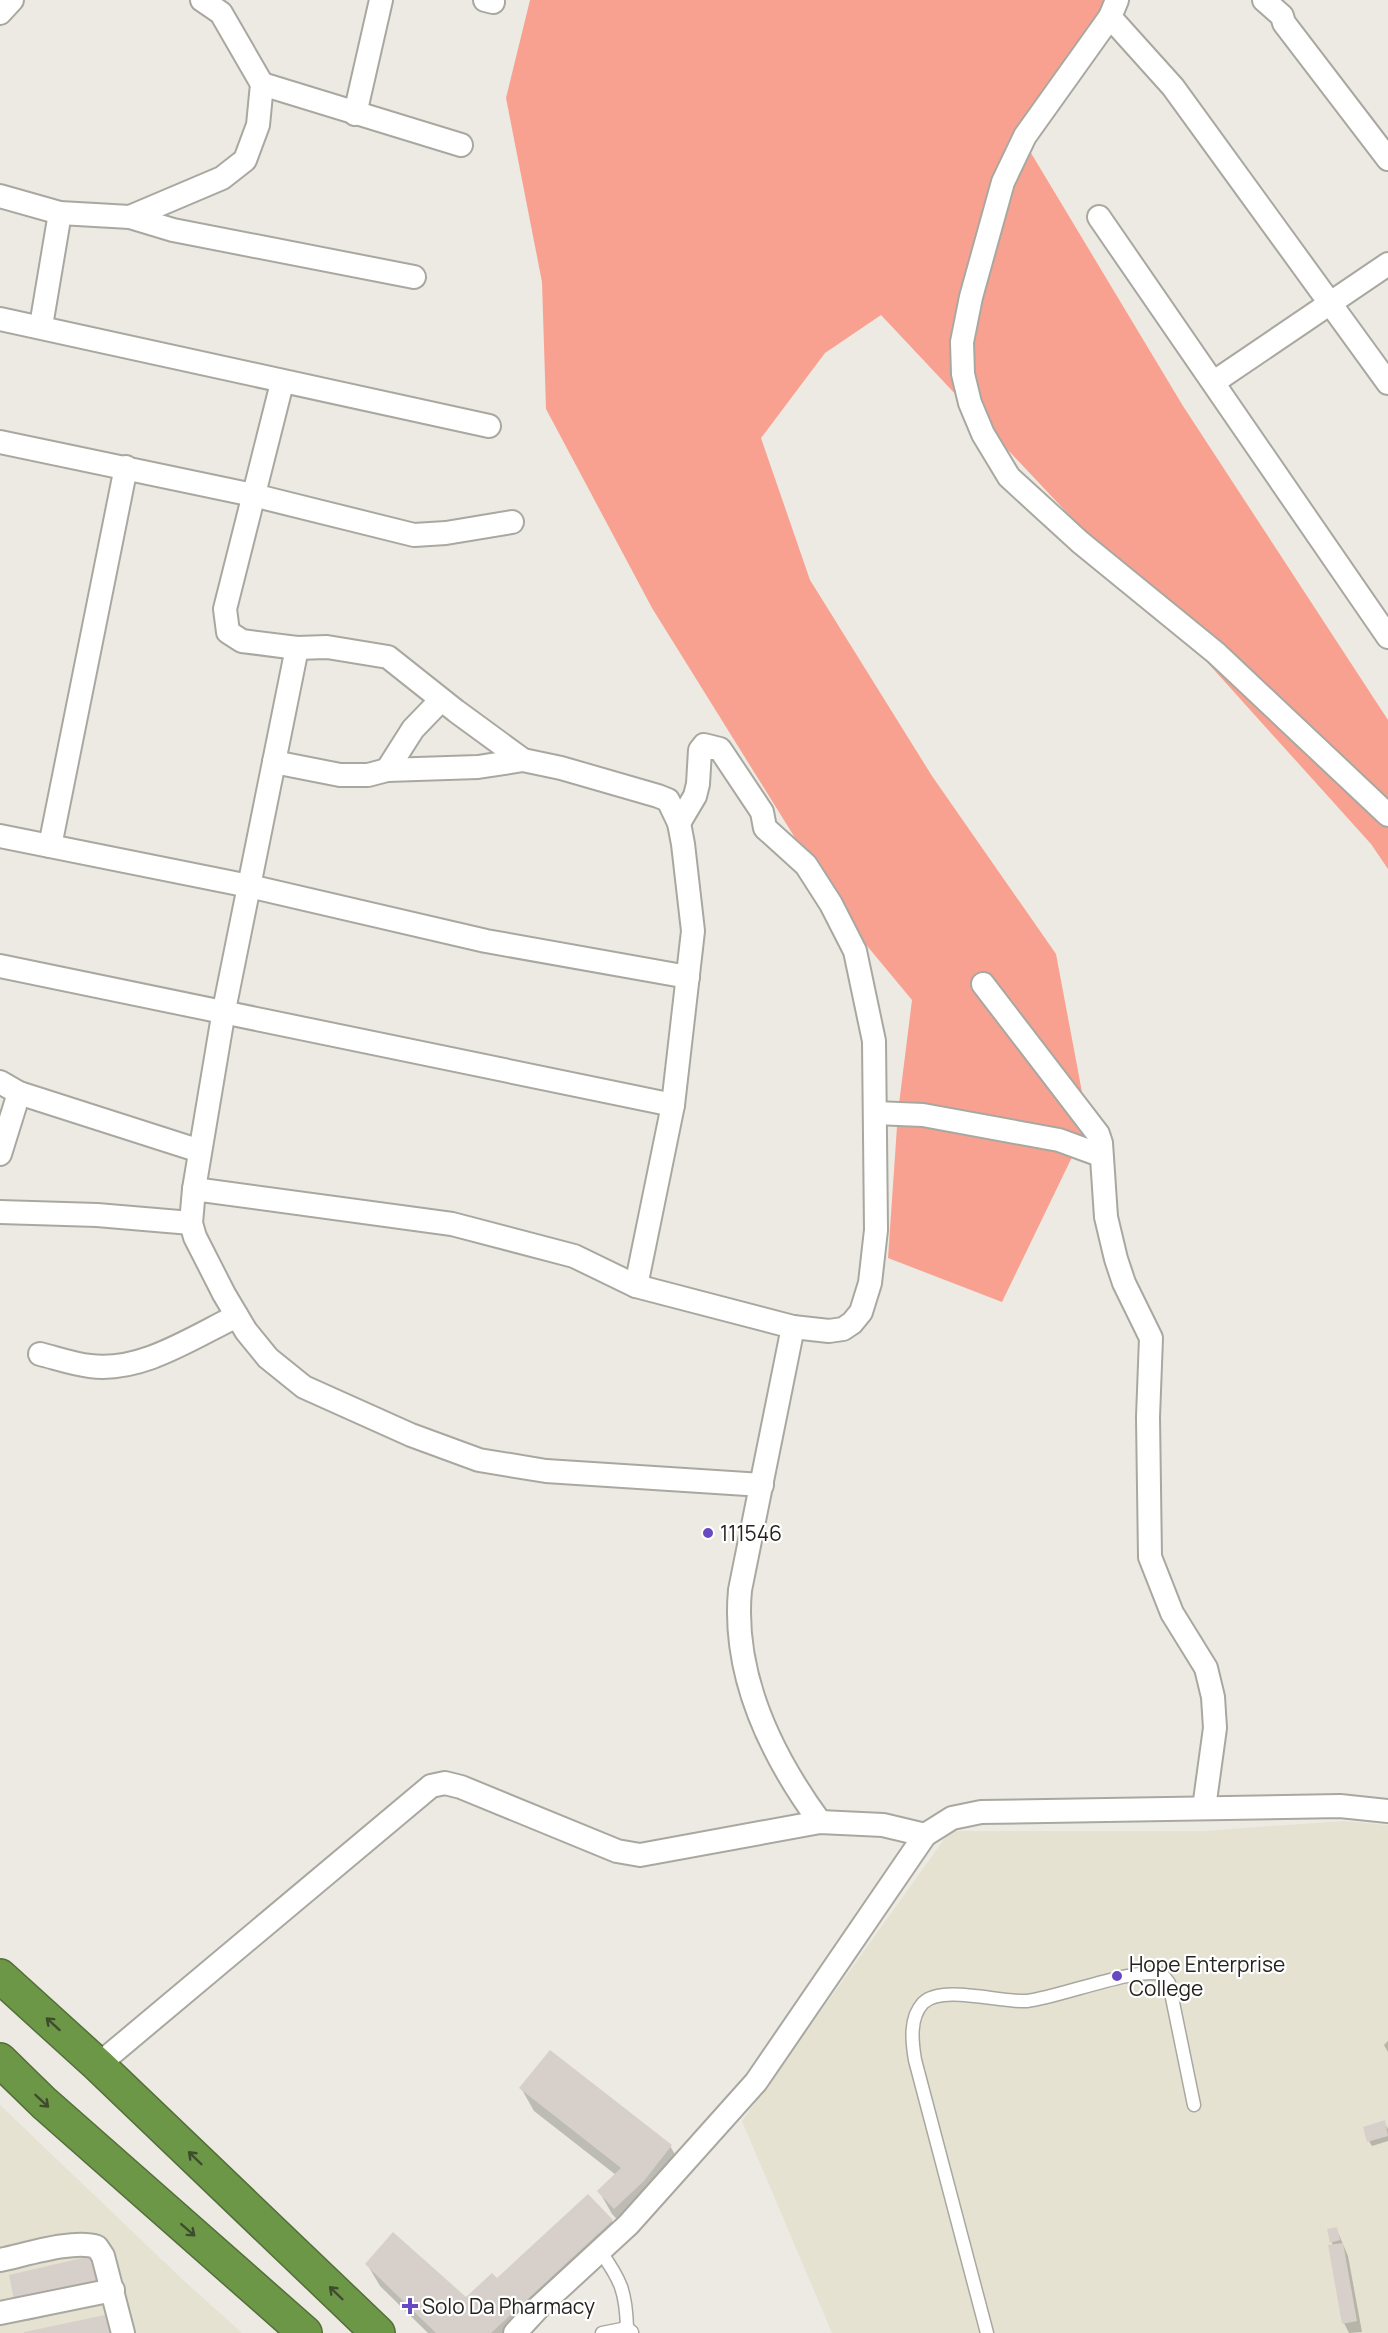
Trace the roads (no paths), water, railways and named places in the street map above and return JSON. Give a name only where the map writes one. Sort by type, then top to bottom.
[{"type":"highway","points":[[0,1976],[98,2065],[378,2333]]},
{"type":"highway","points":[[0,2060],[53,2111],[304,2333]]},
{"type":"street","points":[[0,13],[12,0]]},
{"type":"street","points":[[130,217],[222,178],[245,160],[258,125],[262,84],[223,7],[202,0]]},
{"type":"street","points":[[355,114],[381,0]]},
{"type":"street","points":[[1264,0],[1287,8],[1284,22],[1381,132],[1388,159]]},
{"type":"street","points":[[1388,383],[1173,87],[1113,9],[1025,136],[1003,182],[971,297],[962,342],[963,374],[970,403],[983,434],[1009,477],[1080,542],[1216,653],[1388,815]]},
{"type":"street","points":[[262,84],[461,145]]},
{"type":"street","points":[[0,196],[60,213],[130,217],[173,230],[414,277]]},
{"type":"street","points":[[40,326],[60,213]]},
{"type":"street","points":[[1099,217],[1164,314],[1215,382],[1388,637]]},
{"type":"street","points":[[1215,382],[1388,264]]},
{"type":"street","points":[[0,319],[40,326],[282,383],[489,426]]},
{"type":"street","points":[[282,383],[225,609],[225,623],[228,632],[242,641],[297,648],[327,647],[388,657],[441,700],[523,760]]},
{"type":"street","points":[[1,445],[126,467],[253,495],[414,536],[512,522]]},
{"type":"street","points":[[50,846],[126,467]]},
{"type":"street","points":[[297,648],[224,1010],[194,1189],[191,1223],[202,1251],[237,1316],[268,1358],[304,1387],[411,1435],[479,1460],[546,1471],[762,1485]]},
{"type":"street","points":[[387,770],[413,729],[441,700]]},
{"type":"street","points":[[194,1189],[475,1229],[574,1256],[636,1286],[793,1327],[829,1331],[843,1329],[861,1312],[870,1282],[876,1230],[874,1041],[855,951],[831,904],[806,865],[765,828],[762,812],[720,749],[704,745],[700,750],[695,796],[679,822]]},
{"type":"street","points":[[274,762],[340,775],[368,775],[387,770],[478,767],[523,760],[561,768],[598,781],[668,800],[679,822],[689,879],[693,931],[673,1106],[636,1286]]},
{"type":"street","points":[[0,836],[249,886],[486,941],[688,977]]},
{"type":"street","points":[[0,966],[224,1010],[673,1106]]},
{"type":"street","points":[[983,984],[1098,1134],[1101,1143],[1100,1155],[1106,1217],[1116,1259],[1124,1282],[1151,1338],[1148,1406],[1150,1557],[1172,1613],[1206,1668],[1213,1697],[1215,1728],[1204,1808]]},
{"type":"street","points":[[0,1154],[10,1088],[200,1151]]},
{"type":"street","points":[[875,1113],[923,1115],[1059,1140],[1100,1155]]},
{"type":"street","points":[[0,1212],[97,1215],[191,1223]]},
{"type":"street","points":[[40,1354],[91,1366],[122,1365],[157,1354],[237,1316]]},
{"type":"street","points":[[793,1327],[740,1590],[737,1617],[755,1704],[767,1735],[793,1784],[820,1822]]},
{"type":"street","points":[[98,2065],[430,1786],[445,1783],[461,1787],[617,1851],[640,1855],[820,1822],[882,1825],[925,1835]]},
{"type":"street","points":[[515,2333],[628,2225],[756,2082],[925,1835],[952,1818],[981,1812],[1204,1808],[1340,1806],[1388,1811]]},
{"type":"street","points":[[0,2260],[55,2248],[92,2245],[97,2247],[103,2256],[123,2333]]},
{"type":"street","points":[[0,2313],[113,2290]]},
{"type":"lane","points":[[987,2333],[915,2060],[911,2035],[917,2012],[924,2002],[934,1996],[953,1994],[1029,2001],[1142,1974],[1162,1974],[1169,1983],[1194,2105]]},
{"type":"lane","points":[[600,2251],[619,2278],[626,2296],[630,2331],[602,2333]]},
{"type":"place","name":"111546","points":[[708,1533]]},
{"type":"place","name":"Hope Enterprise College","points":[[1117,1976]]},
{"type":"place","name":"Solo Da Pharmacy","points":[[410,2306]]}]
